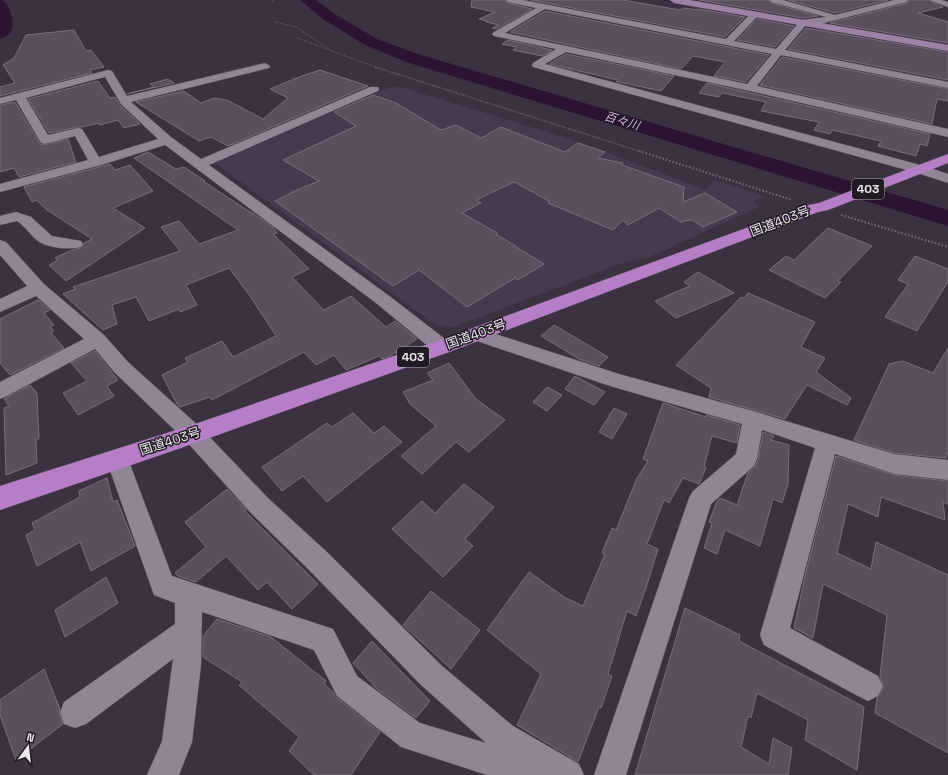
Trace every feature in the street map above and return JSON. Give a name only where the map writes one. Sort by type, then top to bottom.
[{"type":"highway","name":"国道403号","points":[[0,498],[193,434],[442,347],[948,158]]},
{"type":"street","points":[[510,0],[948,85]]},
{"type":"street","points":[[674,0],[948,48]]},
{"type":"street","points":[[774,0],[835,16]]},
{"type":"street","points":[[750,88],[779,53],[787,40],[804,22],[816,22],[835,16],[904,0]]},
{"type":"street","points":[[933,0],[948,5]]},
{"type":"street","points":[[573,13],[587,4]]},
{"type":"street","points":[[544,7],[497,34],[750,88],[948,133]]},
{"type":"street","points":[[727,43],[755,14]]},
{"type":"street","points":[[565,48],[537,65],[948,178]]},
{"type":"street","points":[[124,100],[265,66]]},
{"type":"street","points":[[0,101],[108,73],[124,100],[167,140],[382,299],[442,347]]},
{"type":"street","points":[[201,164],[374,89]]},
{"type":"street","points":[[19,96],[45,140],[78,132],[96,162]]},
{"type":"street","points":[[0,188],[96,162],[167,140]]},
{"type":"street","points":[[0,221],[11,216],[26,218],[45,239],[75,244]]},
{"type":"street","points":[[0,245],[38,288],[96,340],[121,368],[193,434],[260,506],[319,562],[431,675],[502,737],[568,775]]},
{"type":"street","points":[[0,306],[38,288]]},
{"type":"street","points":[[477,334],[616,381],[753,419],[827,444],[894,464],[948,470]]},
{"type":"street","points":[[0,391],[96,340]]},
{"type":"street","points":[[610,775],[701,498],[746,459],[753,419]]},
{"type":"street","points":[[827,444],[774,635],[868,686]]},
{"type":"street","points":[[117,459],[162,586],[322,639],[347,686],[412,736],[537,775]]},
{"type":"street","points":[[162,775],[177,742],[187,665],[189,595]]},
{"type":"street","points":[[74,713],[188,631]]},
{"type":"path","points":[[275,22],[296,27],[320,44],[335,52]]},
{"type":"path","points":[[297,38],[400,76],[948,247]]},
{"type":"shaded area","points":[[398,86],[583,143],[706,190],[714,180],[767,197],[752,201],[759,207],[649,257],[628,261],[454,327],[435,325],[215,163],[386,89]]},
{"type":"building","points":[[472,0],[505,0],[507,3],[532,9],[496,29],[492,28],[499,25],[479,19],[495,12],[471,7]]},
{"type":"building","points":[[531,0],[623,0],[680,10],[683,8],[698,9],[745,17],[725,37]]},
{"type":"building","points":[[699,0],[769,0],[771,3],[818,16],[803,18]]},
{"type":"building","points":[[788,0],[888,0],[835,13]]},
{"type":"building","points":[[909,0],[928,0],[943,7],[918,13],[948,22],[948,43],[830,23],[907,3]]},
{"type":"building","points":[[545,11],[769,55],[746,82],[714,76],[725,62],[693,56],[681,69],[510,32]]},
{"type":"building","points":[[757,19],[794,26],[775,47],[737,40]]},
{"type":"building","points":[[806,28],[948,52],[948,80],[788,49]]},
{"type":"building","points":[[74,30],[86,51],[91,50],[104,67],[90,70],[92,73],[0,96],[0,87],[15,83],[3,65],[14,58],[26,35]]},
{"type":"building","points":[[508,40],[552,50],[542,56],[513,50],[517,47],[502,44]]},
{"type":"building","points":[[566,54],[674,76],[661,91],[616,82],[618,80],[549,64]]},
{"type":"building","points":[[782,57],[948,89],[948,101],[937,99],[932,124],[760,85]]},
{"type":"building","points":[[320,70],[368,86],[228,146],[211,137],[199,141],[136,102],[184,91],[201,103],[214,98],[227,100],[263,119],[288,98],[270,89]]},
{"type":"building","points":[[168,79],[174,83],[127,94],[154,87],[150,84]]},
{"type":"building","points":[[98,81],[110,98],[115,97],[120,105],[140,124],[124,128],[118,120],[100,125],[99,123],[49,133],[28,99]]},
{"type":"building","points":[[707,83],[930,134],[927,146],[920,144],[916,156],[878,146],[881,141],[832,130],[830,134],[814,130],[819,122],[761,111],[766,102],[722,93],[719,97],[699,93]]},
{"type":"building","points":[[373,95],[396,103],[441,130],[456,125],[481,138],[501,127],[565,152],[578,143],[605,152],[598,158],[623,163],[622,165],[684,187],[683,202],[705,193],[737,212],[703,227],[692,220],[682,221],[682,223],[659,208],[628,225],[623,220],[613,230],[548,203],[549,201],[514,182],[476,200],[481,203],[462,213],[497,233],[496,234],[544,264],[518,280],[515,278],[467,307],[419,270],[393,286],[275,201],[319,181],[283,160],[356,126],[334,112]]},
{"type":"building","points":[[15,102],[40,144],[45,145],[68,139],[76,162],[19,177],[14,168],[0,172],[0,105]]},
{"type":"building","points":[[148,152],[176,169],[184,167],[273,227],[277,233],[273,234],[309,269],[292,277],[324,310],[351,296],[386,327],[395,321],[417,339],[388,357],[382,359],[379,356],[346,370],[334,355],[316,365],[304,352],[212,400],[210,397],[180,407],[162,375],[188,362],[185,358],[222,341],[233,357],[276,336],[250,296],[229,268],[186,285],[197,305],[180,312],[179,309],[149,321],[136,297],[112,305],[117,324],[103,330],[63,294],[75,289],[73,287],[180,251],[161,227],[179,221],[199,244],[238,230],[134,158]]},
{"type":"building","points":[[110,164],[115,170],[130,165],[153,191],[113,208],[145,228],[66,281],[49,265],[58,260],[55,258],[72,250],[81,248],[84,243],[92,239],[47,210],[36,200],[32,202],[24,187]]},
{"type":"building","points":[[828,228],[872,246],[838,281],[841,282],[825,298],[769,270],[786,256],[794,260]]},
{"type":"building","points":[[915,256],[948,269],[948,282],[917,331],[885,317],[908,284],[898,280]]},
{"type":"building","points":[[698,272],[734,293],[676,318],[655,301],[690,286],[684,282]]},
{"type":"building","points":[[748,293],[815,322],[801,347],[825,358],[816,372],[851,398],[847,405],[807,385],[785,419],[709,397],[711,388],[676,365],[741,297],[744,298]]},
{"type":"building","points":[[38,300],[50,310],[44,313],[54,325],[50,327],[54,331],[51,333],[64,348],[10,375],[0,363],[0,319]]},
{"type":"building","points":[[554,325],[608,357],[599,366],[579,359],[541,336]]},
{"type":"building","points":[[948,348],[948,452],[946,458],[894,453],[854,440],[889,364],[903,361],[933,373]]},
{"type":"building","points":[[95,351],[118,380],[107,386],[114,396],[78,415],[63,393],[87,381],[71,363]]},
{"type":"building","points":[[449,363],[476,399],[505,420],[469,452],[456,442],[422,474],[401,456],[436,426],[410,404],[403,392],[433,380],[427,373]]},
{"type":"building","points":[[575,376],[605,392],[594,405],[565,389]]},
{"type":"building","points":[[30,385],[37,393],[39,438],[36,441],[37,463],[6,475],[4,408],[9,406],[4,399]]},
{"type":"building","points":[[547,387],[562,395],[547,411],[533,402]]},
{"type":"building","points":[[663,403],[706,417],[706,415],[740,425],[737,443],[712,436],[704,467],[706,468],[699,484],[683,478],[669,503],[664,500],[647,544],[658,549],[646,588],[636,616],[627,611],[608,674],[612,676],[601,708],[599,707],[578,762],[517,725],[541,674],[487,630],[529,572],[564,597],[583,606],[605,554],[602,553],[612,528],[616,530],[637,478],[648,461],[643,459]]},
{"type":"building","points":[[614,408],[627,414],[612,439],[599,432]]},
{"type":"building","points":[[353,413],[374,433],[384,426],[402,442],[327,502],[303,476],[282,491],[262,467],[327,423],[332,427]]},
{"type":"building","points":[[763,432],[774,436],[771,440],[789,445],[788,484],[782,503],[773,499],[760,546],[725,530],[717,554],[704,548],[712,523],[709,522],[717,501],[720,498],[737,505],[748,473],[755,467],[758,460]]},
{"type":"building","points":[[836,456],[894,475],[948,481],[948,504],[943,502],[945,520],[881,497],[878,517],[848,504],[837,553],[871,569],[876,542],[948,575],[948,753],[875,713],[877,698],[884,687],[880,676],[887,615],[823,584],[813,638],[794,628],[805,576]]},
{"type":"building","points":[[107,478],[113,502],[117,500],[135,546],[91,571],[80,542],[37,566],[26,535],[35,530],[32,523],[80,497],[79,491]]},
{"type":"building","points":[[464,484],[494,507],[465,539],[473,546],[443,577],[392,529],[422,501],[435,513]]},
{"type":"building","points":[[227,489],[247,510],[245,511],[318,584],[292,609],[267,582],[258,590],[226,556],[196,582],[178,576],[175,573],[206,547],[185,522]]},
{"type":"building","points":[[106,577],[118,603],[65,637],[55,610]]},
{"type":"building","points":[[431,591],[480,630],[451,669],[403,625]]},
{"type":"building","points":[[685,608],[740,635],[739,641],[864,707],[857,770],[805,740],[808,720],[757,693],[751,718],[748,716],[741,747],[769,764],[773,738],[792,748],[788,775],[635,775]]},
{"type":"building","points":[[217,619],[271,637],[326,681],[324,684],[336,697],[380,732],[351,775],[314,775],[289,751],[299,737],[239,685],[242,682],[203,657],[203,636]]},
{"type":"building","points":[[372,641],[430,701],[416,718],[377,689],[353,663]]},
{"type":"building","points":[[44,669],[60,709],[59,714],[63,724],[16,760],[0,715],[0,700]]},
{"type":"waterway","name":"百々川","points":[[307,0],[328,16],[371,42],[415,59],[948,218]]},
{"type":"waterway","points":[[663,0],[678,3]]},
{"type":"waterway","points":[[0,4],[6,16],[6,23],[0,34]]}]
